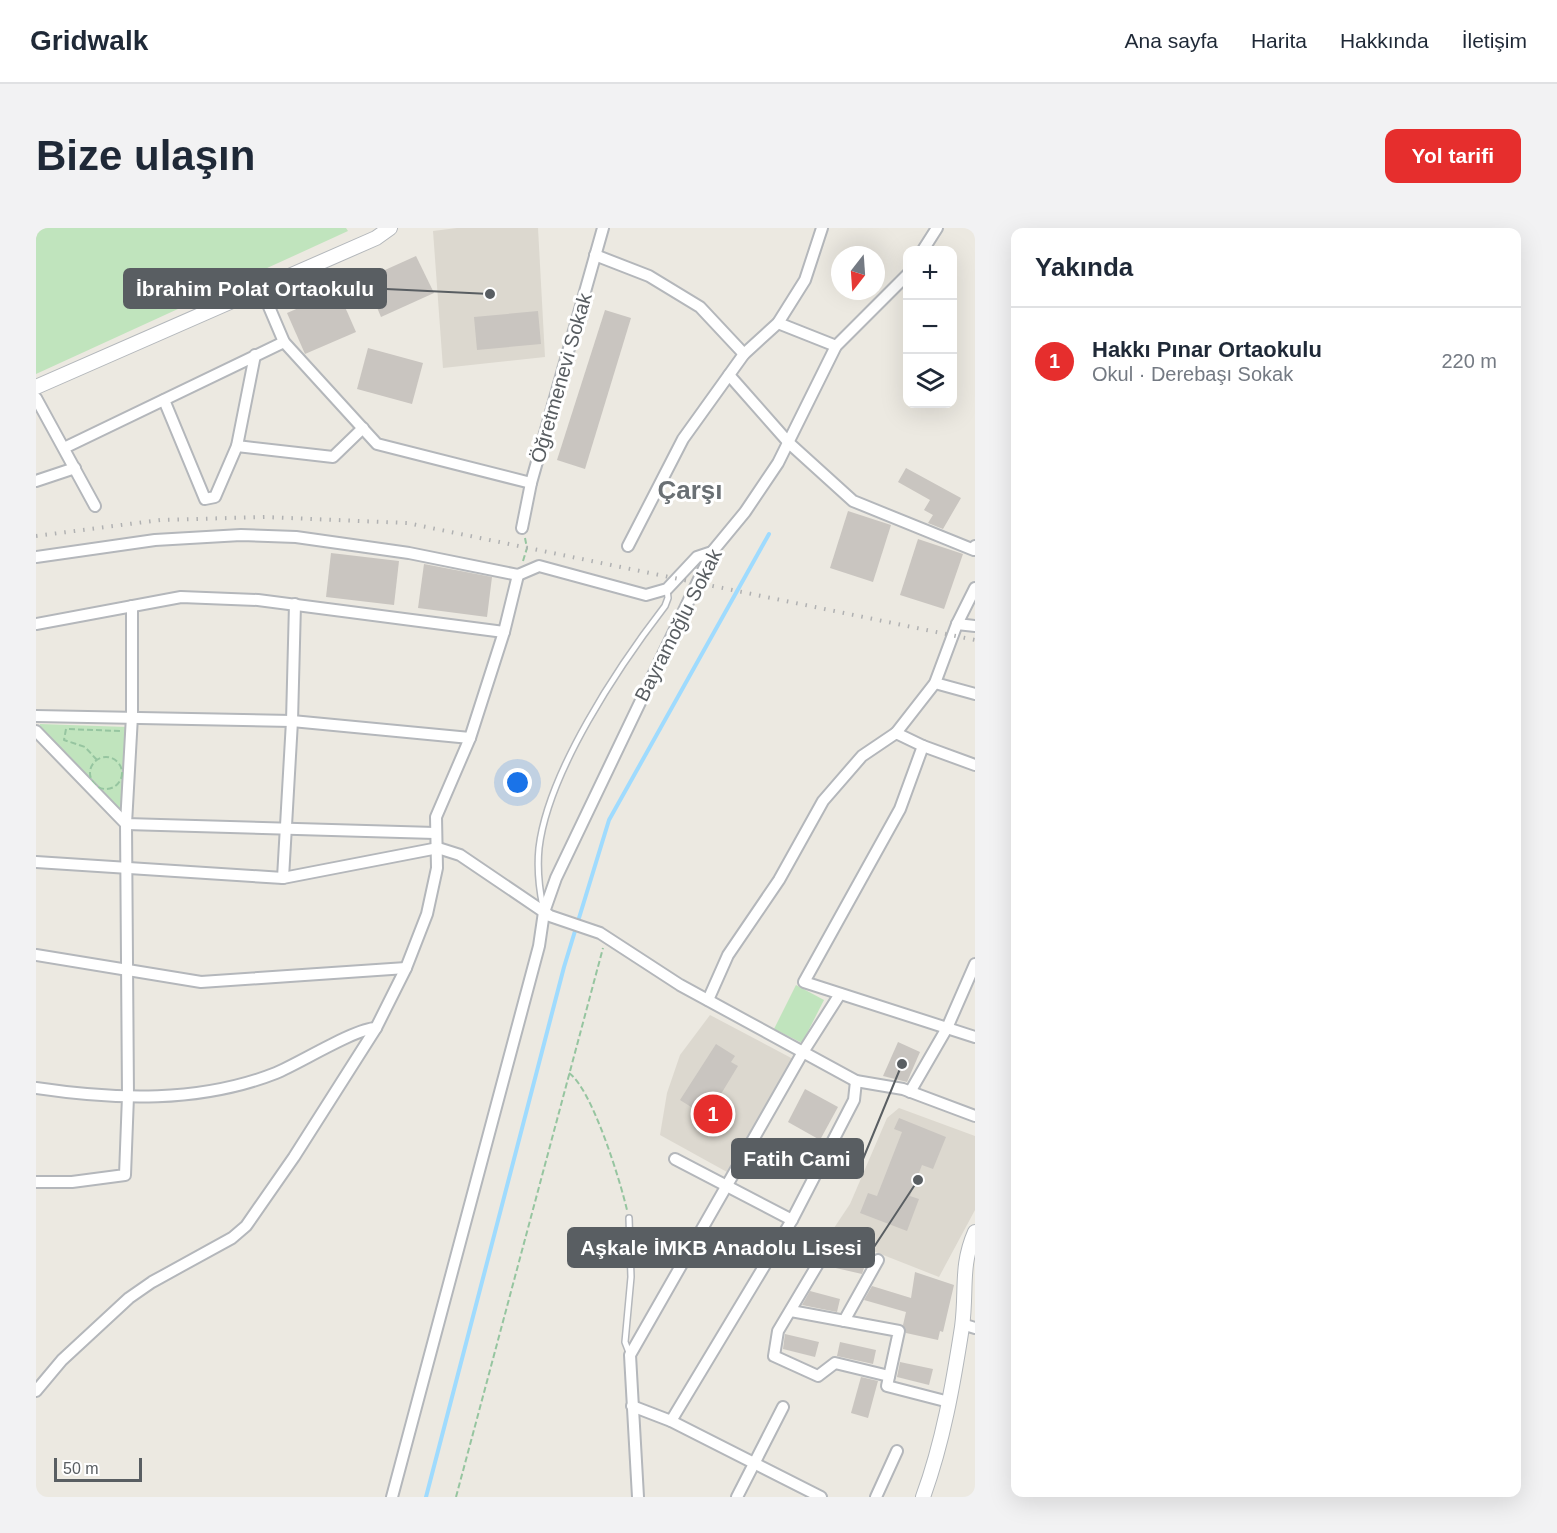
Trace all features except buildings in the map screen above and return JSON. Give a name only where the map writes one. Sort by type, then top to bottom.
[{"type":"street","points":[[36,387],[376,238],[390,228]]},
{"type":"street","name":"Öğretmenevi Sokak","points":[[522,528],[531,483],[603,228]]},
{"type":"street","points":[[628,546],[683,439],[744,354],[778,322],[805,280],[822,228]]},
{"type":"street","points":[[926,246],[937,228]]},
{"type":"street","points":[[595,255],[649,276],[700,307],[744,354]]},
{"type":"street","name":"Bayramoğlu Sokak","points":[[392,1497],[539,946],[555,878],[712,552],[746,512],[789,443],[836,346],[903,279]]},
{"type":"street","points":[[261,288],[284,342],[377,444],[531,483]]},
{"type":"street","points":[[778,322],[836,346]]},
{"type":"street","points":[[64,448],[284,342]]},
{"type":"street","points":[[164,400],[206,499],[215,497],[237,446],[255,355]]},
{"type":"street","points":[[729,375],[789,443],[853,501],[974,550],[975,546]]},
{"type":"street","points":[[36,398],[95,506]]},
{"type":"street","points":[[237,446],[333,457],[363,428]]},
{"type":"street","points":[[36,481],[75,468]]},
{"type":"street","points":[[36,557],[155,540],[269,535],[376,547],[518,575],[539,566],[638,594],[654,594],[667,589],[698,557],[712,552]]},
{"type":"street","points":[[36,1391],[68,1354],[129,1298],[152,1282],[232,1238],[246,1226],[294,1157],[376,1028],[406,968],[433,891],[438,848],[435,833],[440,804],[470,738],[504,632],[518,575]]},
{"type":"street","points":[[708,1000],[728,955],[779,880],[823,801],[862,756],[896,733],[935,683],[957,624],[975,588]]},
{"type":"street","points":[[36,624],[181,597],[295,604],[504,632]]},
{"type":"street","points":[[283,878],[292,721],[295,604]]},
{"type":"street","points":[[36,1182],[72,1182],[124,1175],[128,1096],[126,824],[132,717],[132,606]]},
{"type":"street","points":[[957,624],[975,626]]},
{"type":"street","points":[[935,683],[975,694]]},
{"type":"street","points":[[36,716],[292,721],[470,738]]},
{"type":"street","points":[[36,731],[126,824],[435,833]]},
{"type":"street","points":[[896,733],[923,746],[975,765]]},
{"type":"street","points":[[923,746],[900,809],[804,982],[975,1037]]},
{"type":"street","points":[[36,862],[128,870],[283,878],[438,848],[460,855],[547,914],[603,935],[708,1000],[856,1082],[910,1092],[975,1116]]},
{"type":"street","points":[[36,955],[126,968],[180,980],[218,982],[406,968]]},
{"type":"street","points":[[910,1092],[947,1028],[975,964]]},
{"type":"street","points":[[638,1497],[630,1355],[803,1052],[840,994]]},
{"type":"street","points":[[36,1088],[128,1096],[194,1094],[247,1083],[277,1072],[359,1032],[376,1028]]},
{"type":"street","points":[[670,1421],[792,1220],[854,1100],[856,1082]]},
{"type":"street","points":[[675,1159],[792,1220]]},
{"type":"street","points":[[923,1497],[940,1452],[949,1402],[969,1326],[966,1252],[975,1232]]},
{"type":"street","points":[[828,1247],[778,1331],[774,1356],[818,1376],[835,1363],[889,1376]]},
{"type":"street","points":[[844,1321],[878,1260]]},
{"type":"street","points":[[791,1311],[899,1331],[886,1386],[949,1402]]},
{"type":"street","points":[[632,1406],[670,1421],[755,1464],[806,1494],[821,1497]]},
{"type":"street","points":[[737,1497],[783,1407]]},
{"type":"street","points":[[876,1497],[897,1451]]},
{"type":"lane","points":[[547,914],[539,878],[539,849],[554,791],[618,670],[664,606],[668,598],[667,589]]},
{"type":"lane","points":[[629,1218],[631,1276],[625,1342],[630,1355]]},
{"type":"path","points":[[518,575],[527,548],[522,528]]},
{"type":"path","points":[[97,760],[86,747],[64,740],[66,729],[122,731]]},
{"type":"path","points":[[120,766],[110,758],[97,760],[92,765],[91,778],[94,784],[106,790],[118,785],[122,772],[121,754]]},
{"type":"path","points":[[456,1497],[569,1073],[603,935]]},
{"type":"path","points":[[569,1073],[584,1089],[620,1178],[629,1218]]},
{"type":"shaded area","points":[[457,228],[538,228],[545,357],[443,368],[433,231]]},
{"type":"shaded area","points":[[710,1015],[795,1060],[727,1172],[660,1135],[667,1093],[680,1055]]},
{"type":"shaded area","points":[[899,1108],[975,1136],[975,1210],[939,1277],[830,1234],[850,1204],[887,1118]]},
{"type":"green space","points":[[36,228],[346,228],[348,231],[36,374]]},
{"type":"green space","points":[[40,724],[127,727],[122,808],[117,810],[39,729]]},
{"type":"green space","points":[[796,985],[824,1000],[802,1043],[774,1029]]},
{"type":"waterway","points":[[426,1497],[564,967],[609,820],[769,534]]},
{"type":"railway","points":[[36,536],[160,520],[265,517],[407,523],[975,640]]},
{"type":"place","name":"İbrahim Polat Ortaokulu","points":[[490,294]]},
{"type":"place","name":"Fatih Cami","points":[[902,1064]]},
{"type":"place","name":"Hakkı Pınar Ortaokulu","points":[[713,1114]]},
{"type":"place","name":"Aşkale İMKB Anadolu Lisesi","points":[[918,1180]]},
{"type":"district","name":"Çarşı","points":[[690,490]]}]
